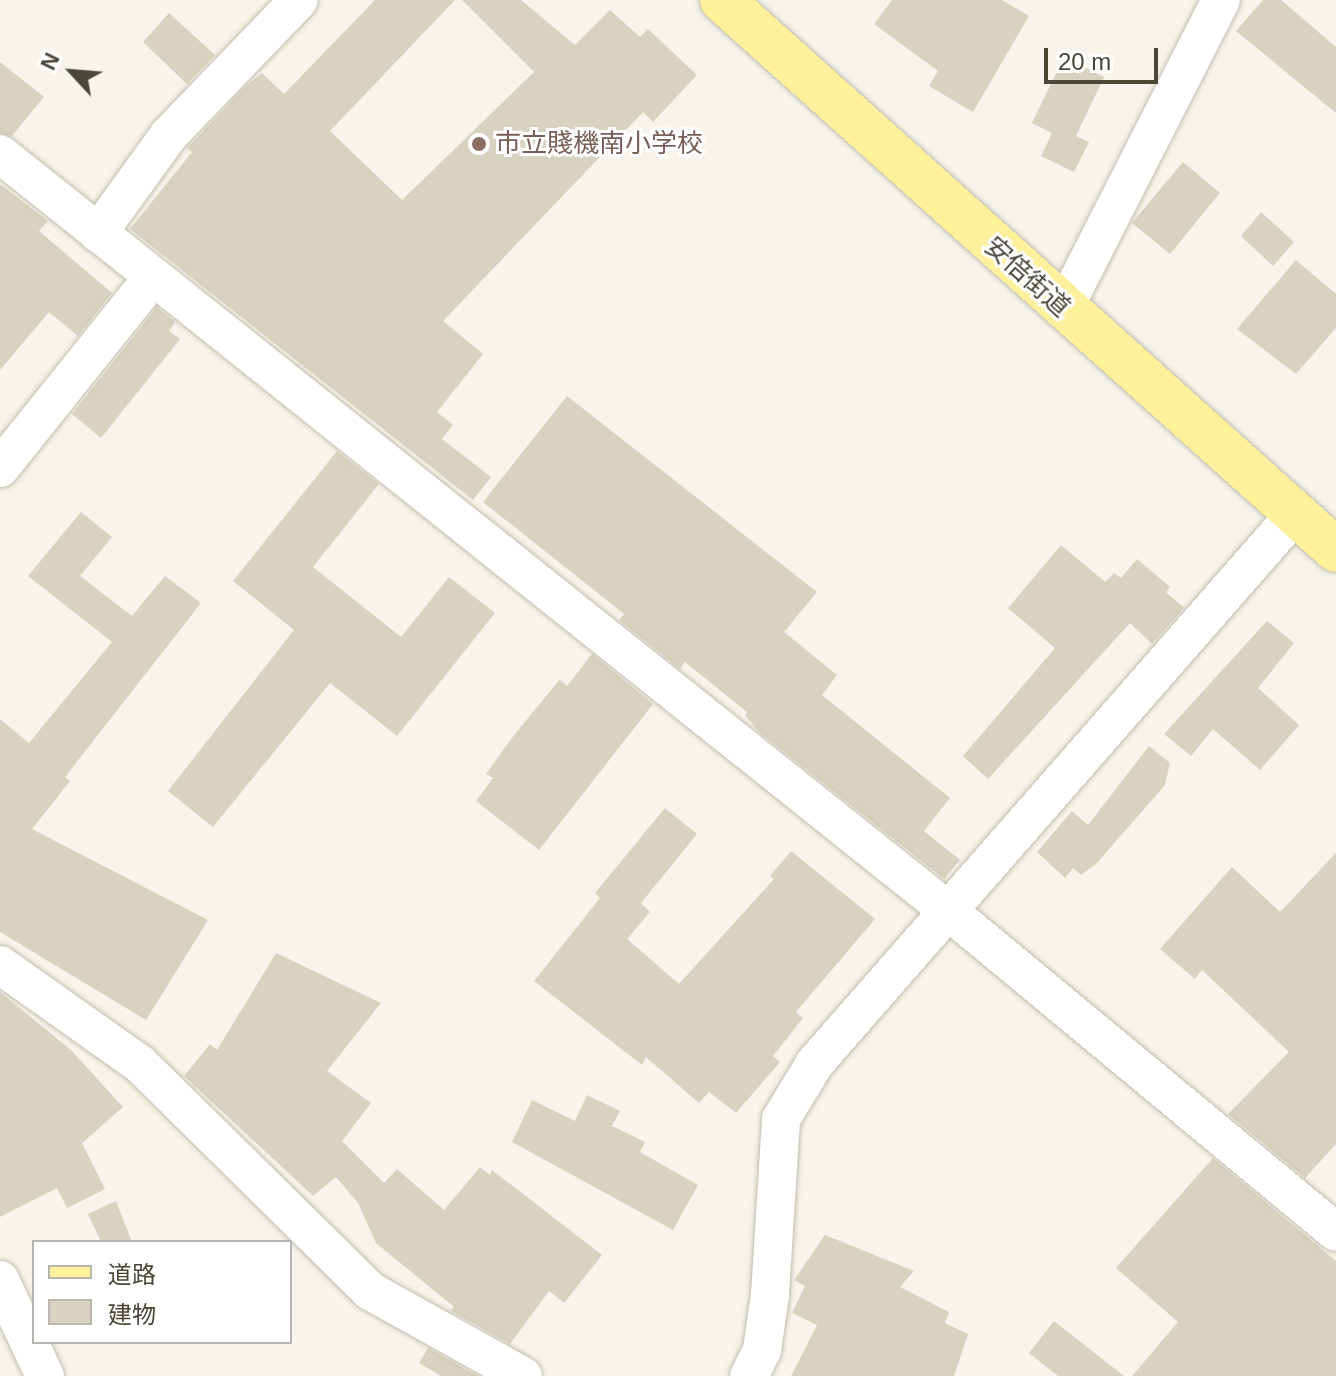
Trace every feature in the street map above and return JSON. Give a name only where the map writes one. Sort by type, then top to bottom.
[{"type":"main road","name":"安倍街道","points":[[722,0],[1063,310],[1336,550]]},
{"type":"street","points":[[98,233],[169,135],[299,0]]},
{"type":"street","points":[[1063,310],[1221,0]]},
{"type":"street","points":[[0,154],[946,909],[1336,1232]]},
{"type":"street","points":[[0,468],[153,277]]},
{"type":"street","points":[[749,1376],[762,1350],[770,1295],[781,1119],[815,1063],[946,909],[1296,513]]},
{"type":"street","points":[[0,965],[140,1064],[370,1291],[523,1376]]},
{"type":"street","points":[[0,1280],[45,1376]]},
{"type":"building","points":[[375,0],[455,0],[330,131],[402,200],[534,72],[462,0],[521,0],[575,45],[610,10],[640,37],[648,29],[697,75],[653,122],[643,112],[443,321],[483,354],[437,412],[453,425],[442,439],[491,477],[473,500],[130,229],[192,152],[187,148],[247,85],[262,73],[284,94]]},
{"type":"building","points":[[892,0],[1002,0],[1029,16],[973,112],[929,86],[938,71],[874,24]]},
{"type":"building","points":[[1263,0],[1281,0],[1336,47],[1336,113],[1236,31]]},
{"type":"building","points":[[169,13],[215,55],[187,84],[143,42]]},
{"type":"building","points":[[1064,57],[1104,77],[1076,136],[1089,142],[1074,172],[1041,156],[1052,133],[1032,123]]},
{"type":"building","points":[[0,62],[44,97],[12,136],[0,133]]},
{"type":"building","points":[[1183,162],[1220,193],[1170,254],[1132,223]]},
{"type":"building","points":[[0,184],[48,221],[39,231],[112,293],[78,336],[49,312],[0,370]]},
{"type":"building","points":[[1261,212],[1294,242],[1273,266],[1241,236]]},
{"type":"building","points":[[1296,260],[1336,294],[1336,328],[1296,374],[1237,329]]},
{"type":"building","points":[[157,307],[175,322],[169,331],[180,339],[101,438],[72,414]]},
{"type":"building","points":[[567,396],[817,592],[784,632],[837,675],[822,695],[950,798],[924,831],[960,860],[944,879],[759,732],[745,715],[747,712],[685,662],[680,669],[619,620],[624,614],[483,502]]},
{"type":"building","points":[[337,451],[379,484],[313,567],[401,637],[449,577],[495,613],[397,736],[330,683],[213,827],[168,791],[294,630],[233,581]]},
{"type":"building","points":[[81,512],[112,537],[80,576],[132,616],[165,576],[201,603],[65,777],[70,781],[32,829],[208,920],[146,1020],[0,932],[0,719],[29,743],[112,642],[28,576]]},
{"type":"building","points":[[1061,545],[1105,582],[1114,573],[1121,578],[1137,559],[1170,587],[1166,592],[1184,608],[1152,644],[1130,623],[988,779],[963,756],[1055,648],[1008,608]]},
{"type":"building","points":[[1267,621],[1294,643],[1258,688],[1299,725],[1260,770],[1213,729],[1191,756],[1164,734]]},
{"type":"building","points":[[592,654],[653,704],[539,850],[476,801],[493,778],[486,774],[511,739],[560,679],[567,686]]},
{"type":"building","points":[[1149,746],[1170,763],[1165,785],[1096,864],[1081,875],[1073,868],[1065,878],[1037,852],[1072,811],[1088,825]]},
{"type":"building","points":[[665,808],[697,834],[641,903],[650,912],[627,939],[679,984],[774,879],[770,876],[791,851],[875,919],[796,1012],[803,1018],[773,1056],[780,1062],[736,1113],[709,1092],[699,1103],[646,1057],[642,1065],[534,981],[600,898],[595,893]]},
{"type":"building","points":[[1336,853],[1336,1144],[1305,1178],[1228,1114],[1289,1052],[1202,970],[1195,979],[1160,949],[1232,867],[1280,912]]},
{"type":"building","points":[[276,953],[381,1003],[327,1071],[371,1103],[342,1141],[384,1183],[397,1169],[444,1210],[480,1167],[490,1175],[492,1170],[602,1255],[564,1303],[549,1291],[510,1344],[451,1311],[454,1307],[376,1243],[358,1203],[336,1177],[313,1196],[184,1076],[210,1044],[217,1050]]},
{"type":"building","points":[[0,992],[71,1050],[123,1107],[82,1143],[105,1189],[67,1208],[57,1188],[0,1217]]},
{"type":"building","points":[[587,1095],[620,1111],[612,1126],[645,1142],[640,1152],[698,1185],[673,1230],[512,1142],[532,1100],[575,1121]]},
{"type":"building","points":[[1213,1158],[1336,1261],[1336,1376],[1132,1376],[1178,1322],[1116,1268]]},
{"type":"building","points":[[116,1201],[131,1240],[100,1240],[88,1214]]},
{"type":"building","points":[[825,1235],[914,1271],[900,1287],[949,1312],[945,1323],[968,1334],[954,1376],[791,1376],[817,1325],[792,1313],[805,1286],[794,1280]]},
{"type":"building","points":[[1054,1321],[1124,1376],[1058,1376],[1029,1353]]},
{"type":"building","points":[[428,1348],[478,1376],[441,1376],[419,1363]]},
{"type":"place","name":"市立賤機南小学校","points":[[479,144]]}]
